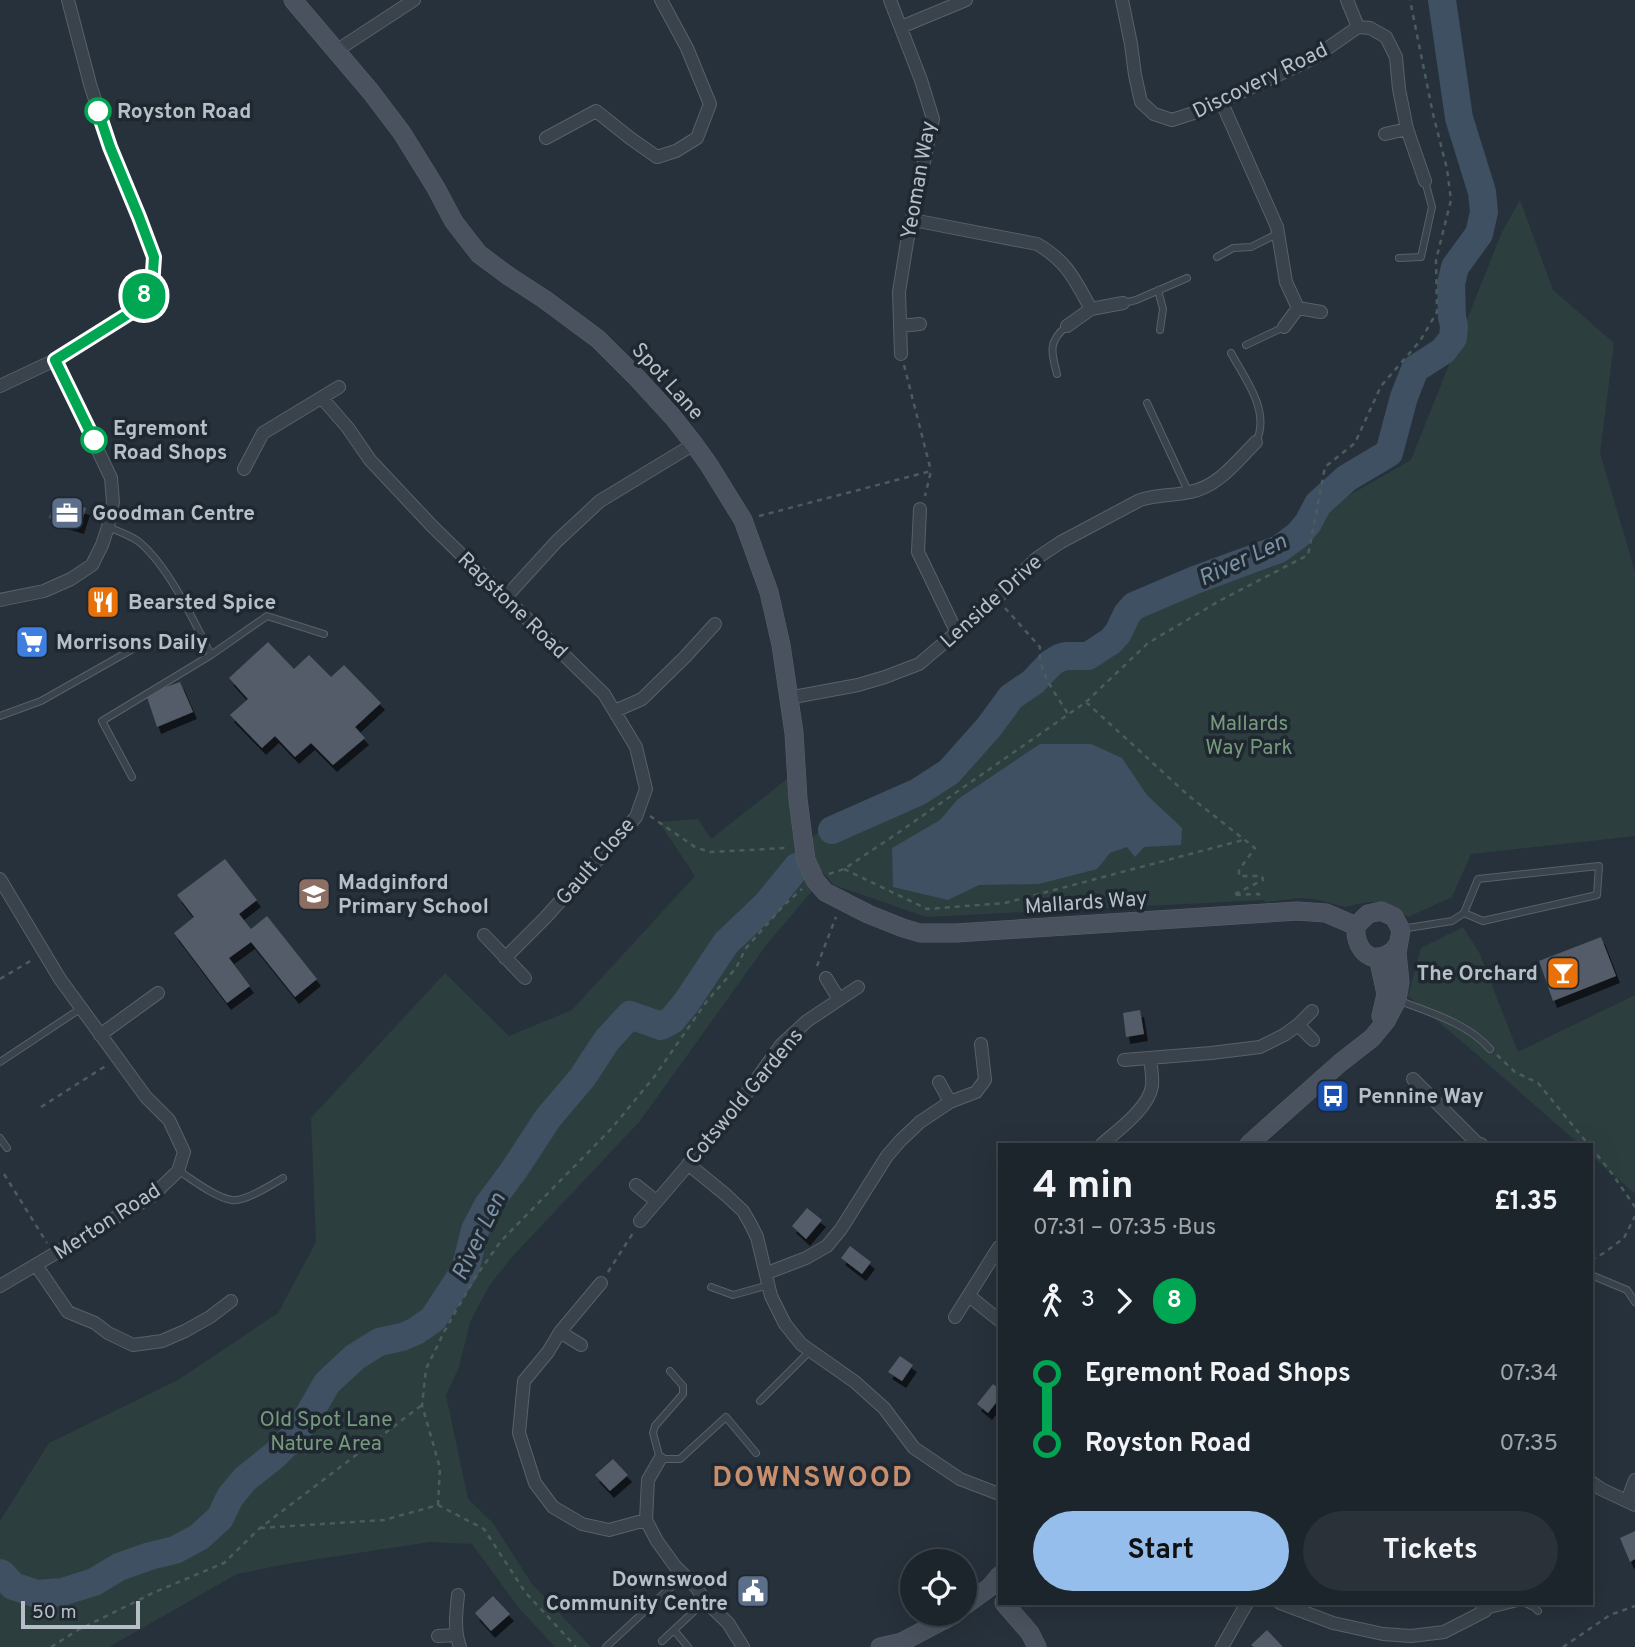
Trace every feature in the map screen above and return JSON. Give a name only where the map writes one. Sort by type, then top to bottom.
[{"type":"street","points":[[0,386],[55,360],[130,313],[152,287],[154,257],[110,147],[90,85],[68,0]]},
{"type":"street","name":"Spot Lane","points":[[293,0],[402,133],[454,222],[479,254],[598,340],[672,416],[709,465],[743,520],[769,592],[781,645],[794,733],[797,799],[806,860],[820,886]]},
{"type":"street","points":[[336,51],[414,0]]},
{"type":"street","points":[[596,111],[657,157],[676,151],[697,138],[710,104],[687,48],[661,0]]},
{"type":"street","name":"Yeoman Way","points":[[890,0],[933,119],[899,292],[901,354]]},
{"type":"street","points":[[901,27],[965,0]]},
{"type":"street","name":"Discovery Road","points":[[1122,0],[1141,102],[1154,114],[1172,120],[1203,110],[1312,59],[1357,27]]},
{"type":"street","points":[[1347,0],[1357,27],[1370,28],[1386,37],[1396,57],[1407,129],[1425,181]]},
{"type":"street","points":[[1221,101],[1279,233],[1286,282],[1298,308]]},
{"type":"street","points":[[546,138],[609,104]]},
{"type":"street","points":[[1385,134],[1407,129]]},
{"type":"street","points":[[913,219],[1037,243],[1063,262],[1091,309]]},
{"type":"street","points":[[1067,326],[1091,309],[1123,303]]},
{"type":"street","points":[[1298,308],[1321,312]]},
{"type":"street","points":[[1284,327],[1298,308]]},
{"type":"street","points":[[900,326],[920,324]]},
{"type":"street","points":[[0,600],[44,591],[71,579],[92,565],[108,527],[113,502],[111,478],[55,360]]},
{"type":"street","points":[[244,469],[263,433],[339,387]]},
{"type":"street","name":"Ragstone Road","points":[[321,398],[348,428],[370,460],[432,526],[604,694],[615,711]]},
{"type":"street","name":"Lenside Drive","points":[[788,698],[858,685],[919,664],[997,598],[1037,558],[1061,542],[1140,500],[1153,496],[1189,493],[1208,486],[1256,442]]},
{"type":"street","points":[[505,598],[557,541],[600,501],[694,444]]},
{"type":"street","points":[[920,509],[918,552],[957,633]]},
{"type":"street","points":[[615,711],[642,699],[715,624]]},
{"type":"street","name":"Gault Close","points":[[505,958],[636,817],[646,789],[643,771],[636,747],[615,711]]},
{"type":"street","name":"Merton Road","points":[[0,879],[80,1009],[146,1097],[169,1121],[184,1152],[178,1171],[152,1196],[0,1286]]},
{"type":"street","name":"Mallards Way","points":[[820,886],[868,914],[920,933],[1297,911],[1326,913],[1356,926]]},
{"type":"street","points":[[1250,1143],[1372,1038],[1386,1021],[1397,1000],[1400,982],[1400,937],[1394,917],[1381,911],[1368,914],[1356,926],[1355,935],[1362,951],[1368,955],[1378,957],[1390,953],[1400,937]]},
{"type":"street","points":[[484,935],[525,978]]},
{"type":"street","points":[[1372,1038],[1386,994],[1378,957]]},
{"type":"street","points":[[826,978],[839,999]]},
{"type":"street","name":"Cotswold Gardens","points":[[640,1222],[734,1111],[781,1045],[807,1021],[858,987]]},
{"type":"street","points":[[100,1035],[158,993]]},
{"type":"street","points":[[1124,1060],[1260,1046],[1284,1035],[1312,1011]]},
{"type":"street","points":[[1297,1026],[1313,1040]]},
{"type":"street","points":[[768,1279],[827,1246],[841,1229],[887,1156],[920,1122],[950,1102],[976,1093],[985,1080],[981,1044]]},
{"type":"street","points":[[1103,1143],[1147,1099],[1152,1086],[1150,1058]]},
{"type":"street","points":[[1413,1079],[1477,1143]]},
{"type":"street","points":[[939,1082],[950,1102]]},
{"type":"street","points":[[688,1164],[743,1211],[757,1237],[771,1296],[785,1324],[801,1344],[855,1382],[884,1408],[914,1448],[960,1479],[998,1494]]},
{"type":"street","points":[[636,1185],[656,1201]]},
{"type":"street","points":[[955,1317],[998,1249]]},
{"type":"street","points":[[36,1265],[68,1312],[133,1345],[162,1341],[185,1331],[231,1301]]},
{"type":"street","points":[[601,1283],[524,1381],[519,1433],[535,1483],[553,1507],[582,1524],[609,1530],[646,1520]]},
{"type":"street","points":[[969,1296],[998,1319]]},
{"type":"street","points":[[560,1332],[581,1345]]},
{"type":"street","points":[[660,1459],[648,1479],[646,1520],[675,1566],[728,1623],[743,1647]]},
{"type":"street","points":[[1593,1483],[1631,1503],[1635,1480]]},
{"type":"street","points":[[977,1598],[996,1587]]},
{"type":"street","points":[[438,1636],[458,1641],[455,1615],[458,1595]]},
{"type":"street","points":[[1006,1605],[1030,1633],[1037,1647]]},
{"type":"street","points":[[1222,1647],[1246,1605]]},
{"type":"street","points":[[1285,1605],[1333,1623],[1383,1634],[1411,1636],[1444,1632],[1483,1607]]},
{"type":"street","points":[[880,1647],[902,1642],[932,1626]]},
{"type":"lane","points":[[1399,258],[1421,257],[1432,207],[1425,181]]},
{"type":"lane","points":[[1217,257],[1233,248],[1251,247],[1279,233]]},
{"type":"lane","points":[[1123,303],[1187,278]]},
{"type":"lane","points":[[1158,290],[1163,309],[1160,330]]},
{"type":"lane","points":[[1057,374],[1052,353],[1053,341],[1067,326]]},
{"type":"lane","points":[[1247,345],[1284,327]]},
{"type":"lane","points":[[1231,353],[1256,399],[1261,421],[1256,442]]},
{"type":"lane","points":[[1147,403],[1189,493]]},
{"type":"lane","points":[[108,527],[136,539],[154,556],[190,613],[211,655]]},
{"type":"lane","points":[[132,777],[102,721],[211,655],[267,616],[324,634]]},
{"type":"lane","points":[[0,716],[41,701],[147,642]]},
{"type":"lane","points":[[1400,937],[1452,920],[1464,913],[1478,879],[1599,866],[1597,895],[1483,921],[1464,913]]},
{"type":"lane","points":[[1397,1000],[1447,1018],[1480,1037],[1490,1049]]},
{"type":"lane","points":[[0,1062],[80,1009]]},
{"type":"lane","points":[[0,1138],[7,1148]]},
{"type":"lane","points":[[178,1171],[233,1201],[245,1198],[283,1178]]},
{"type":"lane","points":[[1593,1276],[1627,1290],[1635,1302]]},
{"type":"lane","points":[[711,1287],[733,1295],[768,1279]]},
{"type":"lane","points":[[760,1401],[810,1350]]},
{"type":"lane","points":[[670,1371],[682,1386],[683,1394],[654,1426],[653,1433],[660,1459],[680,1459],[726,1417],[757,1454]]},
{"type":"lane","points":[[606,1647],[684,1575]]},
{"type":"lane","points":[[662,1641],[705,1601]]},
{"type":"lane","points":[[1530,1605],[1538,1611]]},
{"type":"lane","points":[[674,1630],[688,1647]]},
{"type":"path","points":[[901,354],[931,471],[920,509]]},
{"type":"path","points":[[743,520],[931,471]]},
{"type":"path","points":[[438,1505],[440,1468],[422,1405],[426,1370],[444,1332],[474,1279],[501,1241],[612,1128],[654,1077],[707,1001],[736,968],[746,948],[784,905],[820,886],[1086,702],[1148,643],[1221,600],[1308,555],[1317,502]]},
{"type":"path","points":[[997,598],[1040,647],[1039,655],[1047,680],[1068,714]]},
{"type":"path","points":[[1086,702],[1189,796],[1255,848],[1239,870],[1239,876],[1262,876],[1264,880],[1233,895],[1259,894],[1263,913]]},
{"type":"path","points":[[639,809],[695,847],[710,852],[804,846]]},
{"type":"path","points":[[844,869],[927,909],[1005,903],[1244,839]]},
{"type":"path","points":[[826,978],[817,983],[815,974],[843,901]]},
{"type":"path","points":[[0,979],[44,953]]},
{"type":"path","points":[[1490,1049],[1515,1072],[1538,1083],[1588,1143]]},
{"type":"path","points":[[41,1107],[103,1067],[113,1052]]},
{"type":"path","points":[[1593,1150],[1635,1207]]},
{"type":"path","points":[[4,1174],[54,1254]]},
{"type":"path","points":[[1593,1259],[1624,1238],[1635,1216]]},
{"type":"path","points":[[601,1283],[640,1222]]},
{"type":"path","points":[[51,1647],[78,1630],[155,1592],[224,1563],[260,1528],[422,1405]]},
{"type":"path","points":[[260,1528],[384,1520],[438,1505],[484,1529],[525,1592],[576,1647]]},
{"type":"path","points":[[1563,1647],[1610,1615],[1635,1606]]},
{"type":"green space","points":[[1520,200],[1553,290],[1614,343],[1600,453],[1635,572],[1635,836],[1471,854],[1452,897],[1408,917],[1379,902],[1345,907],[1300,898],[1265,902],[926,917],[834,885],[816,866],[818,884],[767,944],[640,1121],[511,1258],[489,1286],[470,1322],[459,1367],[446,1395],[468,1499],[493,1523],[532,1584],[591,1647],[555,1647],[518,1607],[472,1544],[430,1542],[237,1574],[109,1647],[0,1647],[0,1521],[49,1443],[178,1380],[278,1313],[316,1242],[311,1118],[445,973],[509,1036],[572,1010],[695,876],[659,822],[698,819],[711,839],[796,772],[810,839],[830,824],[931,777],[951,759],[996,706],[1045,656],[1072,655],[1090,649],[1132,604],[1277,547],[1299,528],[1314,503],[1327,508],[1411,460],[1502,232]]},
{"type":"green space","points":[[1463,927],[1479,952],[1518,1052],[1635,995],[1635,1194],[1593,1157],[1593,1143],[1578,1143],[1408,996],[1421,948]]},
{"type":"water","points":[[1040,744],[1091,744],[1122,758],[1147,795],[1182,828],[1181,845],[1144,847],[1135,857],[1127,847],[1110,853],[1097,869],[1039,884],[979,885],[948,900],[893,887],[892,848],[940,820],[958,799]]},
{"type":"building","name":"Goodman Centre","points":[[55,499],[86,508],[80,527],[49,518]]},
{"type":"building","points":[[268,642],[294,669],[309,655],[331,677],[344,665],[381,703],[355,727],[365,738],[333,765],[311,743],[295,757],[275,736],[262,748],[230,715],[248,699],[229,678]]},
{"type":"building","points":[[180,682],[193,712],[157,727],[146,694]]},
{"type":"building","points":[[225,859],[257,900],[239,914],[251,929],[267,916],[317,979],[295,997],[251,942],[229,958],[250,986],[227,1003],[174,933],[194,917],[177,895]]},
{"type":"building","points":[[1601,937],[1616,976],[1553,1001],[1539,961]]},
{"type":"building","points":[[1140,1010],[1144,1034],[1126,1037],[1123,1013]]},
{"type":"building","points":[[807,1208],[822,1220],[806,1239],[792,1226]]},
{"type":"building","points":[[850,1246],[871,1262],[862,1274],[841,1258]]},
{"type":"building","points":[[900,1356],[913,1365],[902,1381],[888,1372]]},
{"type":"building","points":[[993,1384],[998,1388],[998,1400],[988,1413],[977,1404]]},
{"type":"building","points":[[613,1459],[628,1475],[610,1491],[595,1475]]},
{"type":"building","points":[[1635,1531],[1635,1559],[1630,1562],[1620,1538]]},
{"type":"building","points":[[493,1596],[510,1614],[491,1631],[475,1613]]},
{"type":"building","points":[[1267,1630],[1283,1647],[1251,1645]]},
{"type":"waterway","name":"River Len","points":[[832,830],[918,792],[949,772],[989,727],[1011,697],[1033,682],[1059,658],[1088,656],[1111,641],[1134,606],[1279,549],[1298,535],[1318,504],[1347,478],[1389,453],[1404,397],[1415,369],[1443,351],[1453,338],[1451,284],[1455,267],[1479,234],[1484,212],[1482,192],[1459,118],[1442,0]]},
{"type":"waterway","name":"River Len","points":[[0,1573],[13,1586],[37,1594],[62,1592],[94,1582],[119,1567],[175,1550],[199,1537],[220,1518],[230,1497],[245,1479],[291,1439],[327,1383],[355,1357],[379,1342],[402,1337],[433,1319],[465,1270],[475,1230],[488,1205],[548,1118],[582,1078],[607,1040],[630,1015],[661,1026],[672,1020],[726,943],[766,905],[797,867]]},
{"type":"bus line","name":"8","points":[[94,440],[55,360],[130,313],[152,287],[154,257],[98,111]]},
{"type":"place","name":"Royston Road","points":[[98,111]]},
{"type":"place","name":"Egremont Road Shops","points":[[94,440]]},
{"type":"place","name":"Goodman Centre","points":[[67,513]]},
{"type":"place","name":"Bearsted Spice","points":[[103,602]]},
{"type":"place","name":"Morrisons Daily","points":[[32,642]]},
{"type":"place","name":"Madginford Primary School","points":[[314,894]]},
{"type":"place","name":"The Orchard","points":[[1563,973]]},
{"type":"place","name":"Pennine Way","points":[[1333,1096]]},
{"type":"place","name":"Downswood Community Centre","points":[[753,1591]]},
{"type":"district","name":"DOWNSWOOD","points":[[813,1476]]},
{"type":"park label","name":"Mallards Way Park","points":[[1249,735]]},
{"type":"park label","name":"Old Spot Lane Nature Area","points":[[326,1431]]}]
